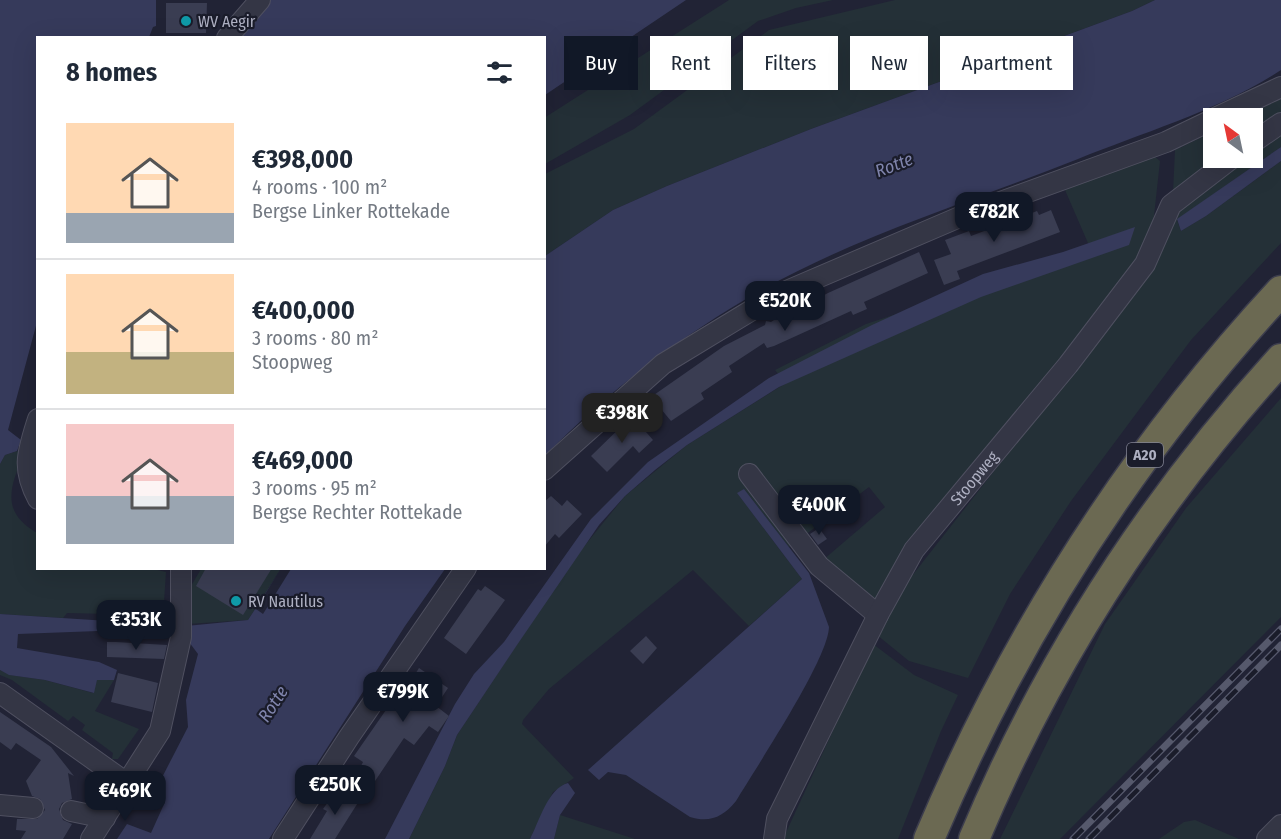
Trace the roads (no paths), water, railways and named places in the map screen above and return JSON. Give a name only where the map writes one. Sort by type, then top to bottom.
[{"type":"highway","name":"A20","points":[[929,839],[962,759],[1029,633],[1081,547],[1175,414],[1230,346],[1281,291]]},
{"type":"highway","name":"A20","points":[[974,839],[999,779],[1068,649],[1153,515],[1239,406],[1281,359]]},
{"type":"street","points":[[230,36],[260,0]]},
{"type":"street","points":[[1237,108],[1281,87]]},
{"type":"street","points":[[1263,135],[1281,123]]},
{"type":"street","points":[[546,468],[663,364],[775,296],[962,216],[1166,142],[1203,124]]},
{"type":"street","name":"Stoopweg","points":[[774,839],[777,819],[878,615],[914,550],[1068,365],[1145,264],[1171,205],[1219,168]]},
{"type":"street","points":[[36,426],[29,449],[27,478],[36,495]]},
{"type":"street","points":[[749,474],[819,566],[878,615]]},
{"type":"street","points":[[91,839],[160,731],[181,631],[181,570]]},
{"type":"street","points":[[283,839],[465,570]]},
{"type":"street","points":[[0,693],[128,784]]},
{"type":"street","points":[[0,805],[33,808]]},
{"type":"street","points":[[71,811],[105,818]]},
{"type":"street","points":[[1266,839],[1281,825]]},
{"type":"water","points":[[0,0],[156,0],[156,26],[153,27],[149,36],[36,36],[36,326],[8,430],[21,440],[17,451],[5,455],[0,464]]},
{"type":"water","points":[[271,0],[686,0],[633,36],[564,36],[564,82],[546,94],[546,36],[243,36]]},
{"type":"water","name":"Rotte","points":[[1155,0],[1281,0],[1281,70],[1234,97],[1203,108],[1203,110],[1182,119],[916,220],[798,271],[731,308],[674,346],[594,409],[546,455],[546,255],[613,210],[667,186],[811,129],[917,90],[928,90],[928,86],[940,82],[940,90],[1073,90],[1073,36],[1064,36]]},
{"type":"water","points":[[1281,147],[1281,161],[1206,216],[1181,231],[1177,219],[1251,168],[1263,168],[1263,159]]},
{"type":"water","points":[[1135,227],[1129,245],[981,297],[779,387],[687,445],[655,470],[625,496],[599,525],[457,735],[445,766],[409,839],[385,839],[455,704],[474,674],[504,642],[591,519],[648,462],[769,378],[872,325],[983,274],[1063,252]]},
{"type":"water","points":[[744,489],[809,573],[829,627],[826,643],[805,687],[736,801],[721,815],[710,819],[697,819],[690,817],[626,775],[608,772],[599,780],[588,770],[802,579],[737,493]]},
{"type":"water","name":"Rotte","points":[[280,570],[444,570],[405,626],[269,839],[117,839],[127,824],[151,833],[165,802],[153,795],[188,727],[186,700],[198,654],[186,638],[98,631],[18,634],[17,648],[99,662],[117,670],[114,680],[97,680],[94,693],[45,680],[9,675],[0,670],[0,614],[186,626],[248,620]]},
{"type":"water","points":[[568,783],[575,793],[560,815],[554,839],[530,839],[550,798],[561,786]]},
{"type":"railway","points":[[1073,839],[1281,629]]},
{"type":"railway","points":[[1089,839],[1281,645]]},
{"type":"place","name":"WV Aegir","points":[[186,21]]},
{"type":"place","name":"RV Nautilus","points":[[236,601]]}]
